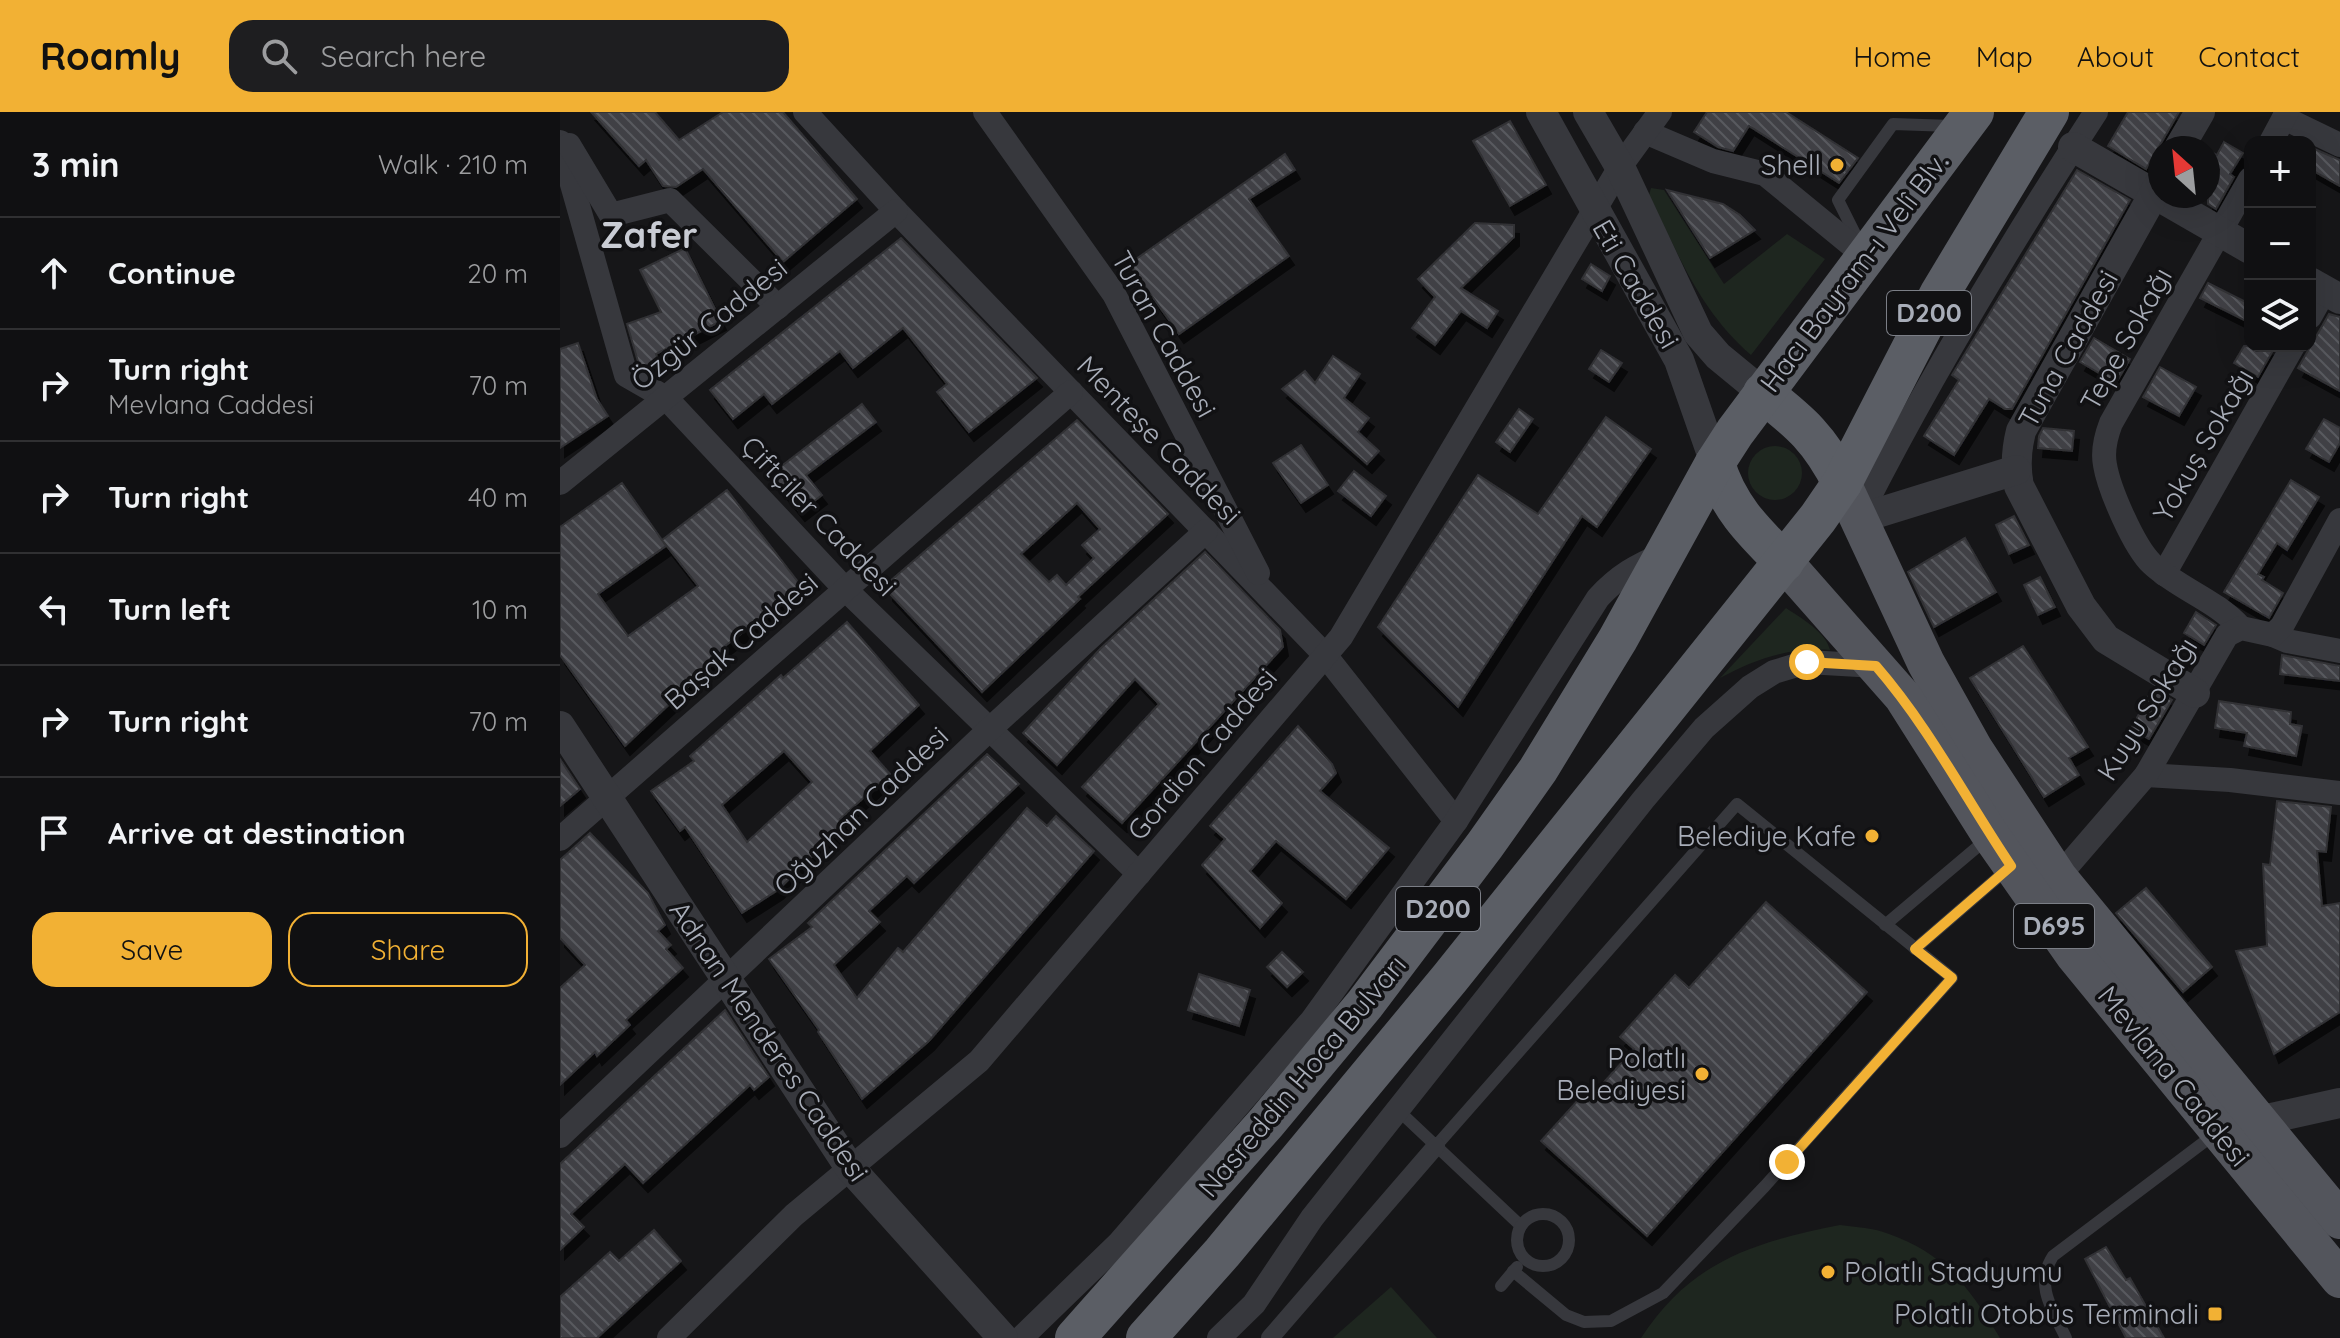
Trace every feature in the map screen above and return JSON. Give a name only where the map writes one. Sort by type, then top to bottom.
[{"type":"highway","name":"D200","points":[[1842,483],[1948,315],[2049,112]]},
{"type":"highway","name":"Hacı Bayram-ı Velî Blv.","points":[[1725,447],[1968,119]]},
{"type":"highway","points":[[1763,393],[1814,436],[1842,483]]},
{"type":"highway","points":[[1725,447],[1729,500],[1746,524],[1784,562]]},
{"type":"highway","name":"Nasreddin Hoca Bulvarı","points":[[1075,1338],[1266,1123],[1426,925],[1538,770],[1618,639],[1725,447]]},
{"type":"highway","name":"Nasreddin Hoca Bulvarı","points":[[1146,1338],[1222,1253],[1410,1026],[1784,562],[1842,483]]},
{"type":"main road","name":"Mevlana Caddesi","points":[[1842,483],[1933,676],[1982,762],[2058,877],[2340,1220]]},
{"type":"main road","name":"Mevlana Caddesi","points":[[1784,562],[1903,697],[2001,851],[2075,956],[2340,1279]]},
{"type":"street","name":"Menteşe Caddesi","points":[[805,112],[896,211],[1325,655],[1456,821]]},
{"type":"street","name":"Turan Caddesi","points":[[985,112],[1114,294],[1270,598]]},
{"type":"street","name":"Eti Caddesi","points":[[1541,112],[1725,447]]},
{"type":"street","name":"Eti Caddesi","points":[[1588,112],[1620,167],[1698,333],[1718,356],[1763,393]]},
{"type":"street","name":"Gordion Caddesi","points":[[669,1338],[794,1215],[979,1061],[1341,637],[1620,167],[1660,112]]},
{"type":"street","points":[[1858,519],[1908,422],[1948,315],[2096,112]]},
{"type":"street","points":[[2186,136],[2200,112]]},
{"type":"street","points":[[2274,136],[2286,115],[2340,145]]},
{"type":"street","points":[[560,130],[611,215],[670,200],[778,307]]},
{"type":"street","points":[[1645,132],[1713,161],[1765,174],[1866,257]]},
{"type":"street","name":"Çiftçiler Caddesi","points":[[560,142],[626,375],[666,398],[845,589],[1139,874]]},
{"type":"street","points":[[2073,147],[2148,185]]},
{"type":"street","name":"Tepe Sokağı","points":[[2241,628],[2229,615],[2150,563],[2133,536],[2108,476],[2104,448],[2111,423],[2244,190]]},
{"type":"street","name":"Tuna Caddesi","points":[[2148,203],[2021,431],[2016,451],[2016,470],[2019,486],[2093,624],[2106,639],[2195,693]]},
{"type":"street","points":[[2184,208],[2244,246]]},
{"type":"street","name":"Özgür Caddesi","points":[[560,483],[896,211]]},
{"type":"street","name":"Yokuş Sokağı","points":[[2164,574],[2290,352]]},
{"type":"street","name":"Başak Caddesi","points":[[560,839],[1071,392]]},
{"type":"street","points":[[1858,519],[2016,470]]},
{"type":"street","points":[[2273,635],[2282,626],[2339,524]]},
{"type":"street","name":"Oğuzhan Caddesi","points":[[560,1136],[990,729],[1206,531]]},
{"type":"street","points":[[1021,1338],[1119,1243],[1312,1020],[1456,821],[1598,598],[1616,578],[1637,564],[1666,553]]},
{"type":"street","points":[[2241,628],[2340,651]]},
{"type":"street","name":"Kuyu Sokağı","points":[[2058,877],[2146,775],[2227,635],[2241,628]]},
{"type":"street","points":[[1219,1338],[1254,1304],[1312,1218],[1704,728],[1750,687],[1774,672],[1807,662],[1876,666]]},
{"type":"street","name":"Adnan Menderes Caddesi","points":[[560,726],[850,1168],[1003,1338]]},
{"type":"street","points":[[2146,775],[2230,780],[2340,793]]},
{"type":"street","points":[[1410,1026],[1446,1053]]},
{"type":"street","points":[[2258,1121],[2340,1103]]},
{"type":"street","points":[[1270,1338],[1436,1146]]},
{"type":"lane","points":[[1866,257],[1838,200],[1893,124],[1968,119]]},
{"type":"lane","points":[[1436,1146],[1737,804],[1952,978],[1773,1178],[1663,1293],[1611,1321],[1584,1322],[1566,1315],[1513,1271]]},
{"type":"lane","points":[[1885,925],[2001,851]]},
{"type":"lane","points":[[1915,949],[2001,851]]},
{"type":"lane","points":[[1399,1111],[1521,1226]]},
{"type":"lane","points":[[2066,1338],[2045,1291],[2046,1270],[2053,1256],[2218,1131]]},
{"type":"lane","points":[[1535,1216],[1551,1216],[1564,1226],[1569,1241],[1563,1256],[1549,1266],[1540,1266],[1524,1258],[1517,1243],[1521,1226],[1535,1216]]},
{"type":"lane","points":[[1501,1286],[1524,1258]]},
{"type":"shaded area","points":[[1651,188],[1664,190],[1724,284],[1787,234],[1825,259],[1751,355],[1718,320],[1692,281],[1649,195]]},
{"type":"shaded area","points":[[1775,446],[1794,454],[1802,473],[1794,492],[1775,500],[1756,492],[1748,473],[1756,454]]},
{"type":"shaded area","points":[[1786,608],[1818,631],[1830,650],[1800,650],[1773,656],[1720,678]]},
{"type":"shaded area","name":"Polatlı Stadyumu","points":[[1840,1225],[1883,1232],[1926,1252],[1955,1275],[2000,1338],[1641,1338],[1681,1290],[1727,1259],[1780,1239]]},
{"type":"shaded area","points":[[1391,1287],[1437,1338],[1333,1338]]},
{"type":"building","points":[[591,112],[655,112],[679,140],[723,112],[783,112],[857,199],[783,262],[703,169],[676,187],[663,186],[646,160],[639,166]]},
{"type":"building","points":[[1707,112],[1786,112],[1858,158],[1839,183],[1749,126],[1733,151],[1718,147],[1694,132]]},
{"type":"building","points":[[2128,112],[2179,112],[2165,136],[2148,136],[2146,169],[2108,146]]},
{"type":"building","points":[[1510,121],[1546,185],[1510,206],[1473,141]]},
{"type":"building","points":[[2224,142],[2243,153],[2230,174],[2234,177],[2220,202],[2220,149]]},
{"type":"building","points":[[2316,150],[2340,160],[2340,186],[2316,172]]},
{"type":"building","points":[[1285,154],[1295,170],[1249,199],[1289,256],[1179,334],[1129,264]]},
{"type":"building","points":[[2077,170],[2130,200],[2012,409],[2005,409],[1989,399],[1954,455],[1924,436],[1959,380],[1952,375]]},
{"type":"building","points":[[1667,190],[1723,204],[1755,230],[1710,258]]},
{"type":"building","points":[[1475,223],[1514,225],[1514,237],[1461,288],[1498,311],[1487,328],[1461,311],[1435,345],[1412,328],[1435,297],[1418,279]]},
{"type":"building","points":[[901,238],[1037,378],[969,432],[937,392],[947,384],[903,328],[853,368],[840,351],[772,404],[764,394],[733,419],[710,390]]},
{"type":"building","points":[[685,248],[721,321],[656,354],[659,363],[644,368],[639,365],[627,324],[661,312],[640,270]]},
{"type":"building","points":[[1591,264],[1610,276],[1602,291],[1582,279]]},
{"type":"building","points":[[2208,283],[2244,301],[2244,320],[2200,298]]},
{"type":"building","points":[[2329,314],[2340,317],[2340,391],[2298,368],[2307,352],[2316,352],[2316,337]]},
{"type":"building","points":[[2094,338],[2130,359],[2116,383],[2080,362]]},
{"type":"building","points":[[578,343],[597,399],[608,416],[560,448],[560,349]]},
{"type":"building","points":[[2244,346],[2244,352],[2272,352],[2258,377],[2234,363]]},
{"type":"building","points":[[1601,350],[1622,363],[1609,382],[1589,369]]},
{"type":"building","points":[[1333,356],[1360,374],[1344,398],[1369,418],[1358,432],[1379,451],[1367,464],[1282,389],[1305,371],[1315,383]]},
{"type":"building","points":[[2160,367],[2196,387],[2179,416],[2143,397]]},
{"type":"building","points":[[862,404],[876,422],[806,475],[822,495],[800,512],[770,475]]},
{"type":"building","points":[[1519,409],[1533,419],[1510,452],[1496,442]]},
{"type":"building","points":[[1606,417],[1651,449],[1597,527],[1582,516],[1458,707],[1378,627],[1478,475],[1538,514]]},
{"type":"building","points":[[2324,419],[2340,428],[2340,443],[2329,462],[2306,449]]},
{"type":"building","points":[[1077,420],[1168,514],[982,692],[888,592],[889,582]],"holes":[[[1077,503],[1100,529],[1082,545],[1094,558],[1066,585],[1057,575],[1049,582],[1021,554]]]},
{"type":"building","points":[[2043,428],[2074,431],[2072,451],[2038,448]]},
{"type":"building","points":[[1301,445],[1328,485],[1301,503],[1273,463]]},
{"type":"building","points":[[1354,471],[1386,496],[1371,516],[1338,491]]},
{"type":"building","points":[[2291,480],[2319,497],[2287,550],[2277,543],[2258,574],[2283,593],[2269,618],[2224,592]]},
{"type":"building","points":[[622,483],[662,540],[727,490],[802,587],[725,646],[727,650],[625,746],[560,655],[560,527]],"holes":[[[662,540],[698,586],[628,636],[598,594],[666,546]]]},
{"type":"building","points":[[2014,516],[2029,545],[2009,554],[1996,525]]},
{"type":"building","points":[[1965,538],[1996,592],[1934,627],[1908,572]]},
{"type":"building","points":[[1205,552],[1280,630],[1283,647],[1122,823],[1082,787],[1159,704],[1135,679],[1057,765],[1023,733],[1100,649]]},
{"type":"building","points":[[2040,577],[2055,607],[2038,615],[2024,585]]},
{"type":"building","points":[[2196,612],[2216,625],[2204,645],[2184,633]]},
{"type":"building","points":[[847,622],[919,705],[870,751],[890,774],[840,819],[845,824],[778,890],[742,913],[685,827],[680,831],[651,791],[694,761],[690,756],[781,675],[783,678]],"holes":[[[784,751],[812,782],[747,842],[722,805]]]},
{"type":"building","points":[[2023,646],[2088,747],[2069,758],[2079,775],[2044,797],[1970,678]]},
{"type":"building","points":[[2282,655],[2340,666],[2340,681],[2280,674]]},
{"type":"building","points":[[2152,689],[2172,700],[2149,739],[2131,729]]},
{"type":"building","points":[[2219,701],[2291,712],[2290,724],[2302,726],[2296,756],[2244,746],[2247,733],[2215,728]]},
{"type":"building","points":[[1298,726],[1332,764],[1336,773],[1320,791],[1389,848],[1346,899],[1276,841],[1250,871],[1282,903],[1260,928],[1202,865],[1225,839],[1210,826]]},
{"type":"building","points":[[987,754],[1019,784],[914,883],[907,876],[869,911],[880,922],[834,965],[857,998],[898,948],[903,952],[1027,808],[1047,826],[1056,816],[1094,851],[929,1041],[862,1099],[769,959],[812,927],[808,923]]},
{"type":"building","points":[[560,759],[580,789],[560,806]]},
{"type":"building","points":[[2277,801],[2331,807],[2326,852],[2317,851],[2322,906],[2340,903],[2340,1012],[2274,1054],[2236,951],[2267,946],[2263,864],[2270,865]]},
{"type":"building","points":[[590,833],[648,893],[665,925],[658,931],[671,945],[666,949],[683,968],[626,1020],[630,1025],[560,1085],[560,988],[585,965],[560,938],[560,860]]},
{"type":"building","points":[[2146,888],[2212,967],[2183,992],[2116,913]]},
{"type":"building","name":"Polatlı Belediyesi","points":[[1766,902],[1867,992],[1647,1236],[1541,1141],[1580,1098],[1587,1101],[1634,1049],[1620,1037],[1675,975],[1689,988]]},
{"type":"building","points":[[1282,952],[1303,972],[1287,987],[1267,967]]},
{"type":"building","points":[[1199,974],[1250,990],[1239,1026],[1188,1010]]},
{"type":"building","points":[[725,1010],[769,1077],[754,1090],[750,1085],[643,1183],[625,1164],[571,1214],[584,1227],[560,1250],[560,1164]]},
{"type":"building","points":[[654,1230],[681,1261],[597,1338],[560,1338],[560,1297],[610,1252],[619,1261]]},
{"type":"building","points":[[2106,1247],[2126,1280],[2130,1278],[2164,1338],[2126,1338],[2085,1259]]},
{"type":"place","name":"Shell","points":[[1837,165]]},
{"type":"place","name":"Belediye Kafe","points":[[1872,836]]},
{"type":"place","name":"Polatlı Belediyesi","points":[[1702,1074]]},
{"type":"place","name":"Polatlı Stadyumu","points":[[1828,1272]]},
{"type":"place","name":"Polatlı Otobüs Terminali","points":[[2215,1314]]},
{"type":"district","name":"Zafer","points":[[649,235]]},
{"type":"route","points":[[1787,1162],[1952,978],[1915,949],[2011,866],[1922,724],[1876,666],[1807,662]]}]
